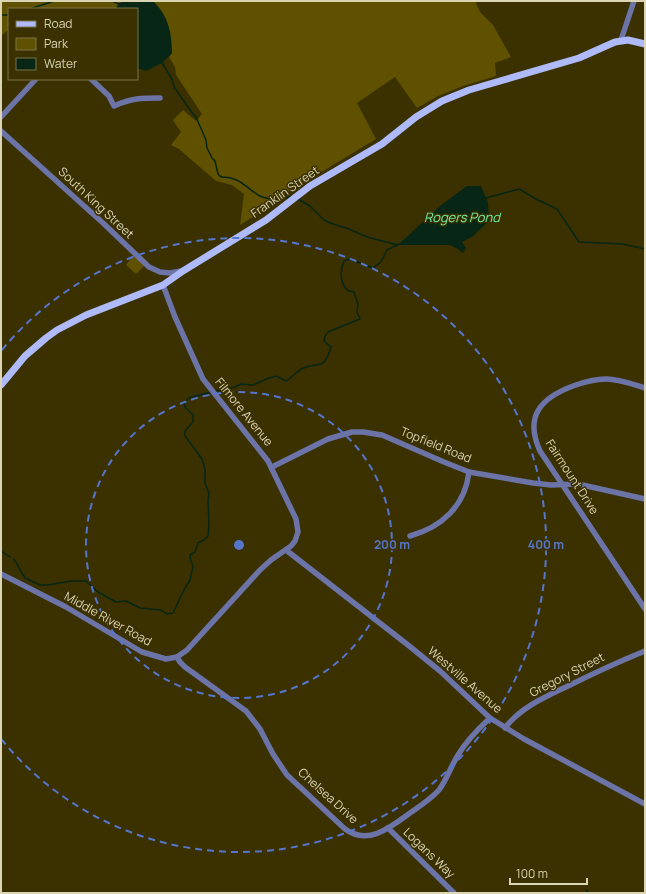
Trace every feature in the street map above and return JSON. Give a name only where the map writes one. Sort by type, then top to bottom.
[{"type":"main road","name":"Franklin Street","points":[[1,385],[25,356],[57,330],[86,315],[163,285],[266,220],[310,186],[382,144],[416,117],[442,101],[468,90],[579,58],[609,43],[621,40],[645,44]]},
{"type":"street","points":[[621,40],[634,1]]},
{"type":"street","points":[[1,117],[35,80]]},
{"type":"street","points":[[92,80],[109,96],[114,106],[129,99],[160,98]]},
{"type":"street","name":"South King Street","points":[[1,131],[103,222],[149,267],[160,272],[170,273],[183,271]]},
{"type":"street","name":"Filmore Avenue","points":[[163,285],[192,357],[203,379],[259,448],[272,467],[298,527],[295,541],[286,550]]},
{"type":"street","name":"Fairmount Drive","points":[[645,388],[619,381],[599,379],[583,383],[554,394],[541,405],[534,419],[536,443],[540,451],[645,609]]},
{"type":"street","name":"Topfield Road","points":[[272,467],[328,439],[352,432],[363,432],[385,436],[469,472],[533,483],[585,486],[645,499]]},
{"type":"street","points":[[410,536],[434,526],[444,520],[452,512],[466,490],[469,472]]},
{"type":"street","points":[[177,657],[194,644],[260,570],[271,560],[286,550]]},
{"type":"street","name":"Westville Avenue","points":[[286,550],[440,671],[490,718],[505,728],[645,804]]},
{"type":"street","name":"Middle River Road","points":[[1,574],[66,607],[142,652],[166,660],[177,657]]},
{"type":"street","name":"Gregory Street","points":[[505,728],[517,716],[545,697],[612,664],[645,651]]},
{"type":"street","name":"Chelsea Drive","points":[[177,657],[185,667],[246,711],[260,729],[273,754],[287,775],[345,829],[358,836],[380,833],[431,798],[438,790],[464,744],[490,718]]},
{"type":"street","name":"Logans Way","points":[[388,828],[454,893]]},
{"type":"green space","points":[[1,1],[126,1],[119,3],[116,8],[8,8],[8,30],[1,36]]},
{"type":"green space","points":[[153,1],[475,1],[480,12],[493,25],[511,57],[495,63],[496,76],[463,86],[438,96],[417,108],[395,77],[357,103],[376,139],[280,197],[240,225],[244,194],[232,185],[216,181],[179,149],[171,145],[181,132],[173,120],[183,110],[196,121],[202,114],[176,75],[175,67],[169,57],[172,53],[168,25],[163,13]]},
{"type":"green space","points":[[136,251],[148,262],[136,274],[126,265]]},
{"type":"water","points":[[126,1],[153,1],[162,12],[170,31],[172,53],[162,63],[146,71],[138,68],[138,8],[116,8],[119,3]]},
{"type":"water","name":"Rogers Pond","points":[[467,186],[481,186],[488,202],[489,221],[472,237],[462,242],[466,248],[463,253],[450,245],[398,245],[440,206]]},
{"type":"waterway","points":[[33,8],[54,1]]},
{"type":"waterway","points":[[112,1],[119,4]]},
{"type":"waterway","points":[[1,15],[8,15]]},
{"type":"waterway","points":[[161,61],[172,79],[174,87],[196,117],[206,140],[207,148],[215,161],[218,174],[221,177],[238,180],[264,198],[275,200],[291,197]]},
{"type":"waterway","points":[[486,198],[519,189],[557,209],[579,242],[623,244],[645,249]]},
{"type":"waterway","points":[[298,199],[310,206],[324,220],[330,223],[367,237],[398,245]]},
{"type":"waterway","points":[[215,391],[235,387],[241,384],[253,385],[276,376],[286,381],[301,369],[323,363],[331,347],[324,341],[328,332],[360,319],[357,312],[358,304],[354,292],[349,291],[343,285],[341,270],[344,261],[350,259],[373,268],[381,262],[387,250],[399,244]]},
{"type":"waterway","points":[[14,559],[25,578],[40,585],[71,581],[86,581],[98,592],[116,602],[126,601],[140,608],[161,610],[167,614],[173,613],[190,580],[193,566],[190,555],[195,552],[198,543],[208,536],[209,524],[209,493],[205,483],[205,469],[202,459],[185,436],[185,431],[193,422],[193,415],[185,407],[184,403],[189,398],[211,392]]},
{"type":"waterway","points":[[1,551],[10,557]]},
{"type":"waterway","points":[[586,890],[589,893]]}]
